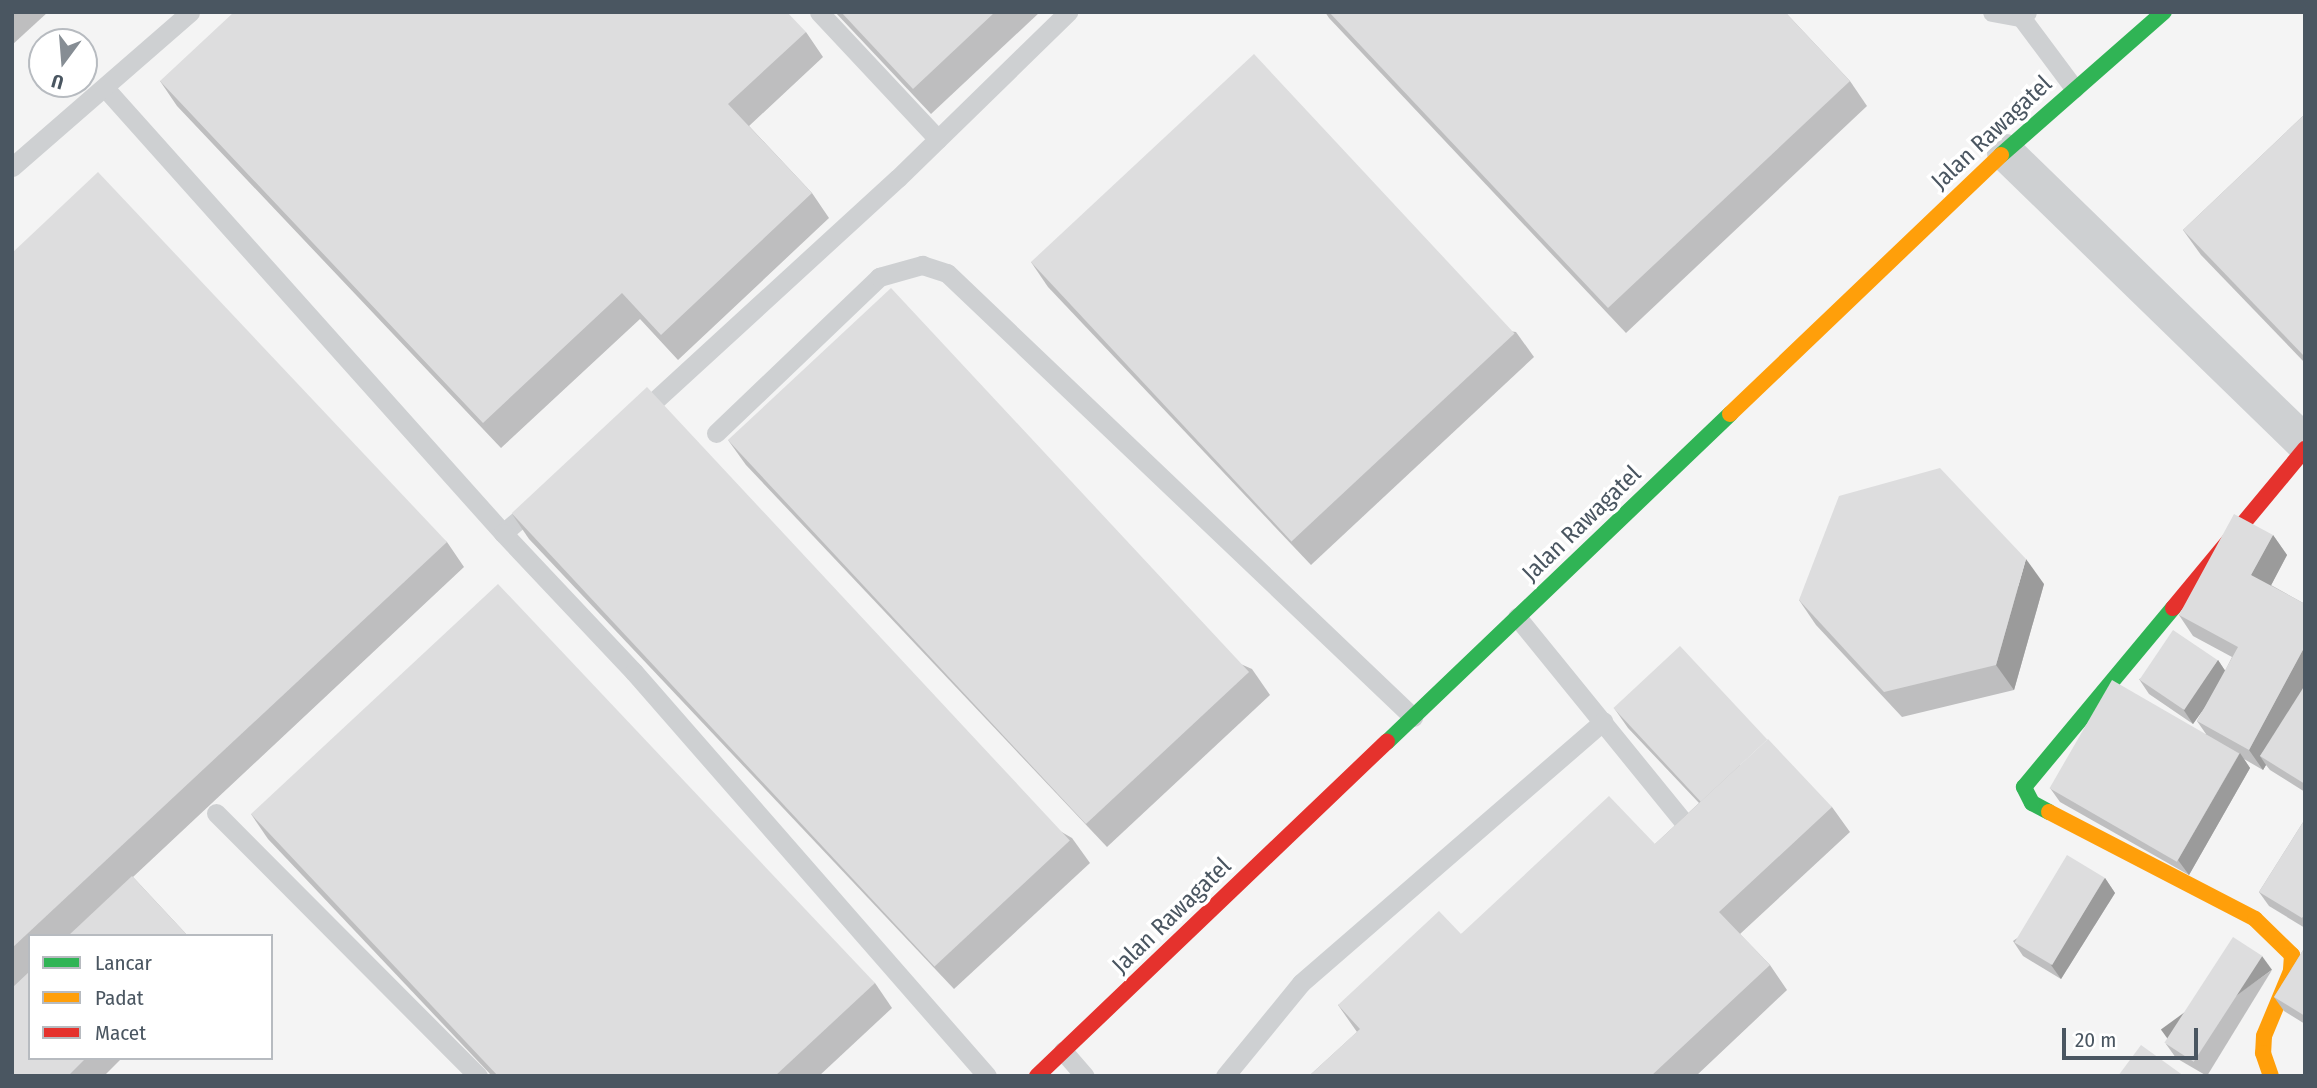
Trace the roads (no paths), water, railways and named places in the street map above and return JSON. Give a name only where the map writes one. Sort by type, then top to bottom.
[{"type":"street","name":"Jalan Rawagatel","points":[[1037,1076],[2005,152],[2074,88],[2164,12]]},
{"type":"street","points":[[2005,152],[2305,444]]},
{"type":"street","points":[[2271,1076],[2263,1053],[2264,1036],[2291,971],[2292,955],[2255,919],[2032,803],[2024,787],[2305,449]]},
{"type":"lane","points":[[12,167],[190,12]]},
{"type":"lane","points":[[819,12],[938,139]]},
{"type":"lane","points":[[624,428],[938,139],[1068,12]]},
{"type":"lane","points":[[1992,12],[2024,15],[2074,88]]},
{"type":"lane","points":[[105,88],[503,533],[634,672],[988,1076]]},
{"type":"lane","points":[[716,433],[879,277],[922,265],[947,273],[1413,717]]},
{"type":"lane","points":[[503,533],[554,489]]},
{"type":"lane","points":[[1517,617],[1683,821]]},
{"type":"lane","points":[[1225,1076],[1301,983],[1602,722]]},
{"type":"lane","points":[[216,813],[478,1076]]},
{"type":"lane","points":[[1063,1051],[1085,1076]]}]
